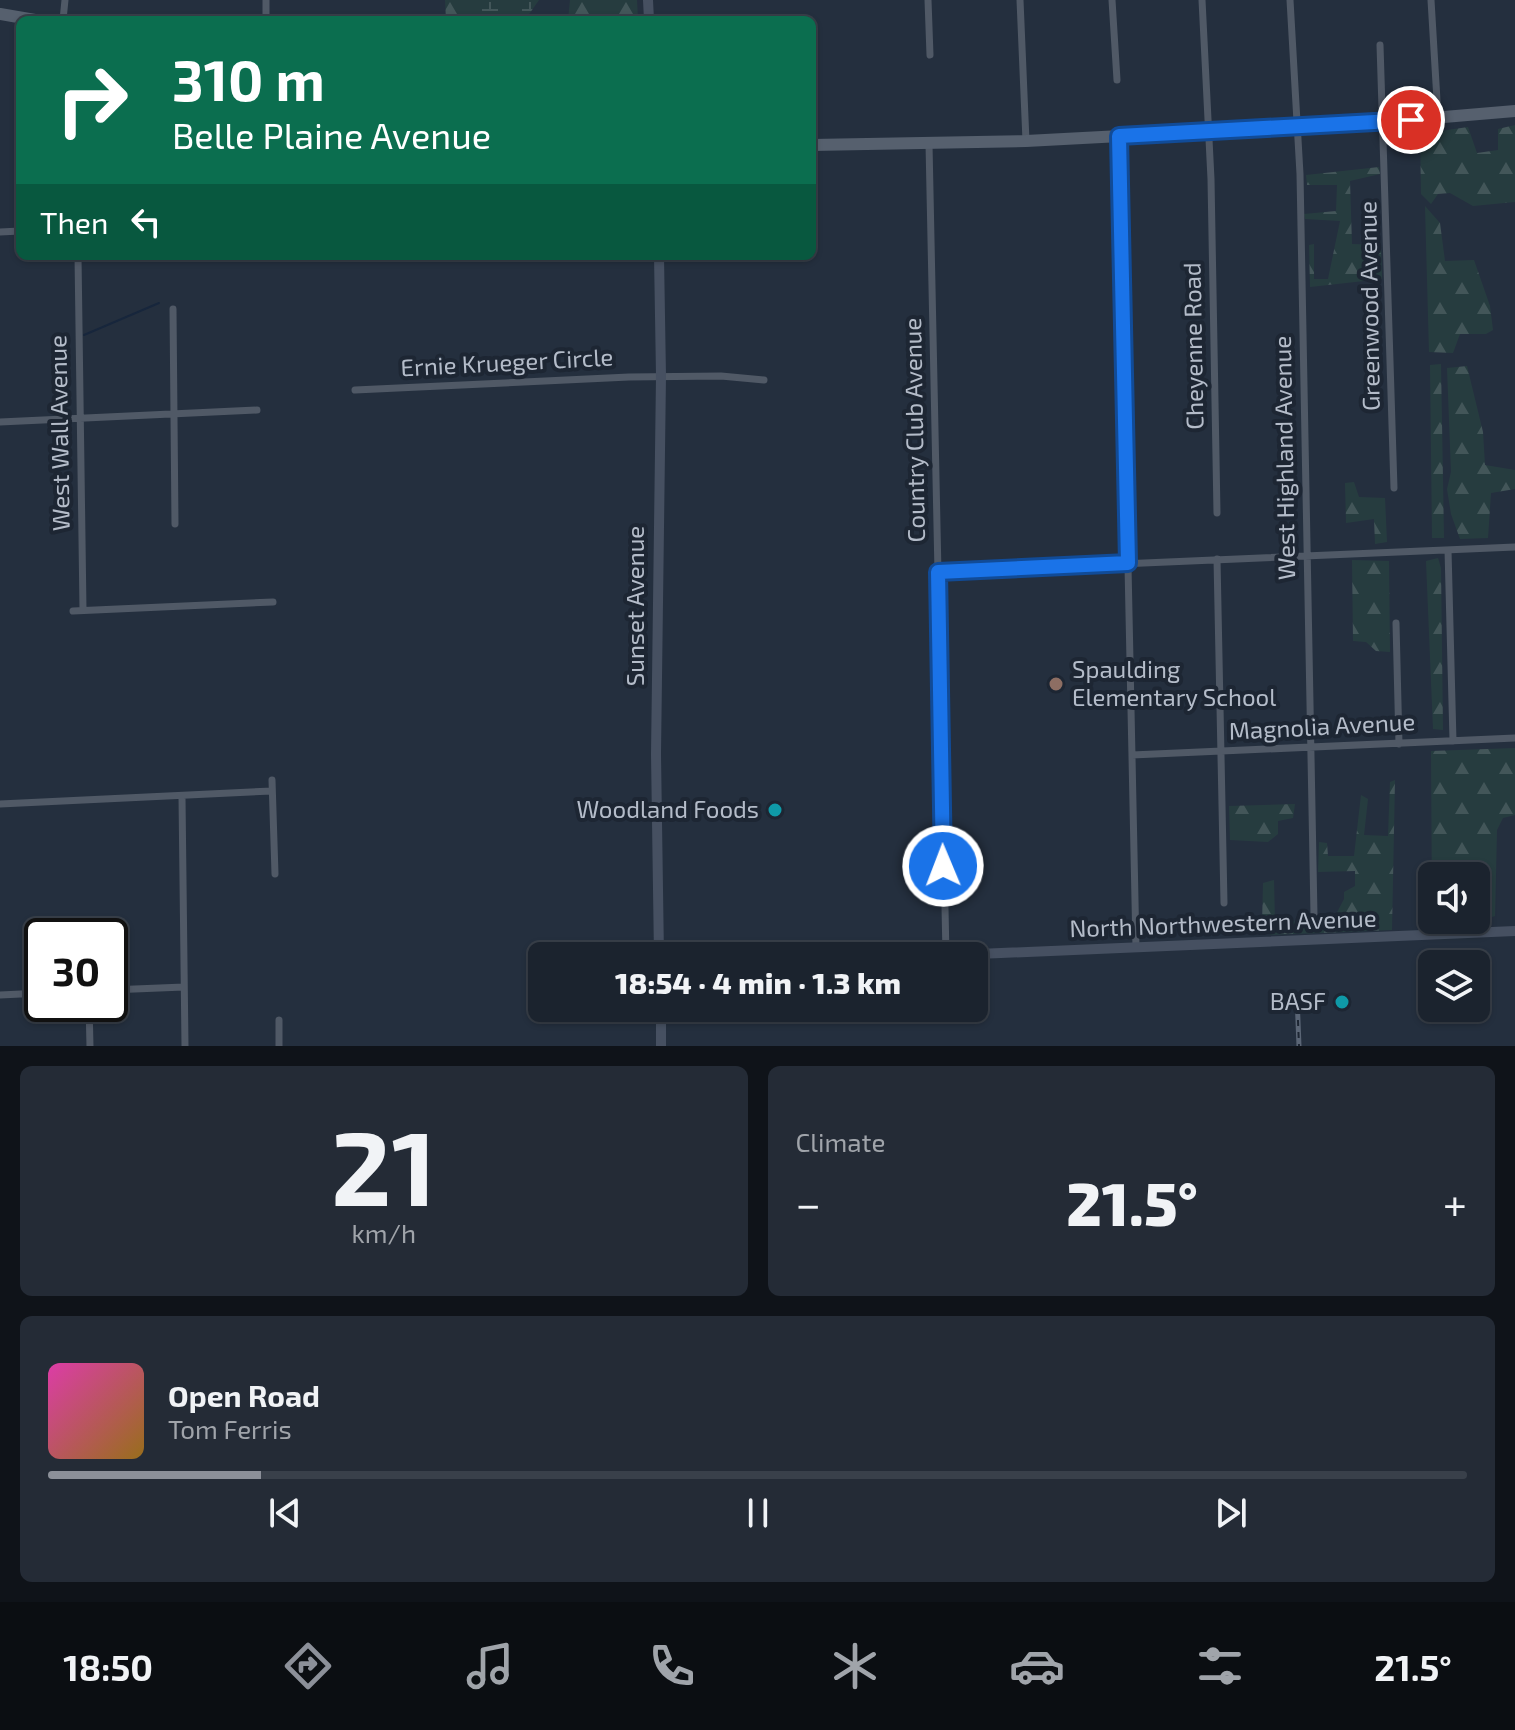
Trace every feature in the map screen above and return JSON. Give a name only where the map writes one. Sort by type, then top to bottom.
[{"type":"main road","points":[[816,145],[1026,141],[1385,122],[1515,111]]},
{"type":"street","points":[[928,0],[930,55]]},
{"type":"street","points":[[1020,0],[1026,141]]},
{"type":"street","points":[[1112,0],[1117,80]]},
{"type":"street","name":"Cheyenne Road","points":[[1202,0],[1211,179],[1217,513]]},
{"type":"street","name":"West Highland Avenue","points":[[1290,0],[1297,127],[1314,915]]},
{"type":"street","points":[[1431,0],[1438,118]]},
{"type":"street","name":"Greenwood Avenue","points":[[1380,45],[1385,122],[1394,488]]},
{"type":"street","points":[[1119,136],[1136,948]]},
{"type":"street","name":"Country Club Avenue","points":[[929,144],[946,942]]},
{"type":"street","name":"West Wall Avenue","points":[[78,260],[83,610]]},
{"type":"street","name":"Sunset Avenue","points":[[659,260],[661,376],[656,554],[659,942]]},
{"type":"street","points":[[173,309],[175,524]]},
{"type":"street","name":"Ernie Krueger Circle","points":[[355,390],[661,376],[764,380]]},
{"type":"street","points":[[0,422],[257,410]]},
{"type":"street","points":[[938,572],[1515,547]]},
{"type":"street","points":[[1448,550],[1453,741]]},
{"type":"street","points":[[1217,559],[1224,903]]},
{"type":"street","points":[[73,611],[273,602]]},
{"type":"street","points":[[1396,623],[1399,744]]},
{"type":"street","name":"Magnolia Avenue","points":[[1132,755],[1515,738]]},
{"type":"street","points":[[272,780],[275,874]]},
{"type":"street","points":[[0,804],[272,791]]},
{"type":"street","points":[[182,797],[185,1046]]},
{"type":"street","name":"North Northwestern Avenue","points":[[988,953],[1515,931]]},
{"type":"street","points":[[128,989],[184,987]]},
{"type":"street","points":[[0,995],[24,994]]},
{"type":"street","points":[[279,1020],[279,1046]]},
{"type":"street","points":[[89,1022],[90,1046]]},
{"type":"street","points":[[661,1022],[661,1046]]},
{"type":"green space","points":[[445,0],[494,0],[489,16],[446,16]]},
{"type":"green space","points":[[474,0],[539,0],[528,16],[473,16]]},
{"type":"green space","points":[[570,0],[637,0],[638,16],[568,16]]},
{"type":"green space","points":[[1515,125],[1515,202],[1473,206],[1450,193],[1438,194],[1431,204],[1421,194],[1420,134],[1468,127],[1477,153],[1498,150],[1498,129]]},
{"type":"green space","points":[[1379,167],[1380,174],[1350,181],[1352,244],[1381,245],[1382,279],[1310,287],[1309,245],[1314,244],[1314,279],[1328,279],[1340,221],[1305,219],[1304,214],[1336,211],[1337,185],[1307,185],[1306,175]]},
{"type":"green space","points":[[1425,206],[1440,223],[1445,261],[1474,260],[1490,306],[1493,330],[1486,334],[1460,334],[1453,353],[1429,352]]},
{"type":"green space","points":[[1441,364],[1444,538],[1432,538],[1430,365]]},
{"type":"green space","points":[[1467,366],[1483,432],[1485,465],[1515,470],[1515,489],[1491,493],[1488,538],[1460,539],[1451,514],[1447,489],[1451,472],[1447,368]]},
{"type":"green space","points":[[1354,482],[1359,497],[1385,498],[1387,542],[1375,544],[1374,519],[1346,523],[1345,483]]},
{"type":"green space","points":[[1438,558],[1441,568],[1443,730],[1433,729],[1426,561]]},
{"type":"green space","points":[[1352,560],[1389,561],[1390,652],[1376,651],[1366,642],[1353,641]]},
{"type":"green space","points":[[1515,748],[1515,815],[1503,818],[1497,830],[1495,916],[1490,918],[1490,862],[1432,862],[1431,751]]},
{"type":"green space","points":[[1395,780],[1392,930],[1270,935],[1262,925],[1263,883],[1274,880],[1275,922],[1333,920],[1344,899],[1344,892],[1355,886],[1355,871],[1318,872],[1319,842],[1327,843],[1328,856],[1354,856],[1361,795],[1368,799],[1364,835],[1388,836],[1390,782]]},
{"type":"green space","points":[[1295,804],[1293,818],[1278,821],[1278,834],[1268,842],[1230,840],[1229,806]]},
{"type":"waterway","points":[[84,335],[159,303]]},
{"type":"railway","points":[[1297,996],[1299,1046]]},
{"type":"place","name":"Spaulding Elementary School","points":[[1056,684]]},
{"type":"place","name":"Woodland Foods","points":[[775,810]]},
{"type":"place","name":"BASF","points":[[1342,1002]]},
{"type":"route","points":[[943,866],[938,572],[1128,563],[1119,136],[1411,120]]}]
